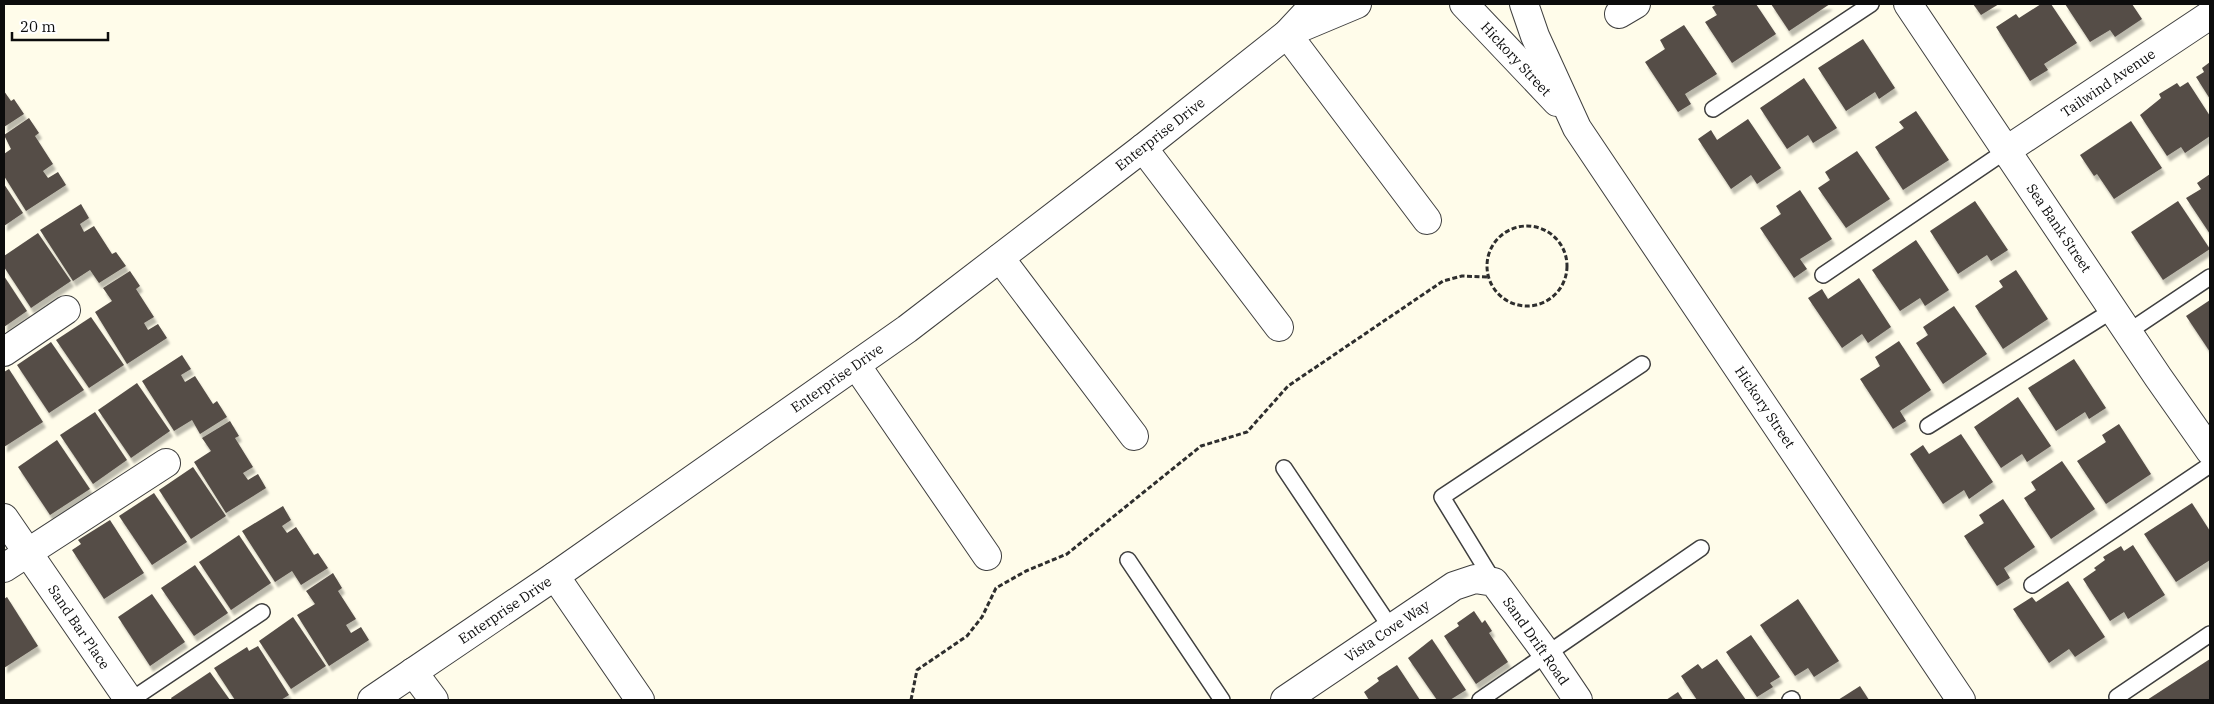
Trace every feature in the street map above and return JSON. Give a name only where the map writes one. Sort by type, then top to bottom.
[{"type":"street","points":[[1287,34],[1315,4]]},
{"type":"street","points":[[1287,34],[1357,4]]},
{"type":"street","name":"Hickory Street","points":[[1464,4],[1569,114]]},
{"type":"street","name":"Hickory Street","points":[[1524,4],[1535,36],[1569,114],[1961,700]]},
{"type":"street","name":"Sea Bank Street","points":[[1908,4],[2210,451]]},
{"type":"street","name":"Tailwind Avenue","points":[[2006,150],[2210,15]]},
{"type":"street","points":[[1287,34],[1426,220]]},
{"type":"street","name":"Enterprise Drive","points":[[372,700],[556,576],[907,329],[1143,148],[1287,34]]},
{"type":"street","points":[[1143,148],[1279,327]]},
{"type":"street","points":[[1000,258],[1134,436]]},
{"type":"street","points":[[4,352],[66,310]]},
{"type":"street","points":[[856,365],[987,556]]},
{"type":"street","points":[[4,568],[166,463]]},
{"type":"street","name":"Sand Bar Place","points":[[4,518],[130,700]]},
{"type":"street","points":[[556,576],[640,700]]},
{"type":"street","name":"Vista Cove Way","points":[[1285,700],[1454,586],[1475,579],[1494,582]]},
{"type":"street","name":"Sand Drift Road","points":[[1494,582],[1578,700]]},
{"type":"street","points":[[413,672],[434,700]]},
{"type":"lane","points":[[1714,109],[1871,4]]},
{"type":"lane","points":[[1824,275],[2006,150]]},
{"type":"lane","points":[[2128,332],[2210,277]]},
{"type":"lane","points":[[1928,426],[2113,310]]},
{"type":"lane","points":[[1494,582],[1442,497],[1642,364]]},
{"type":"lane","points":[[2032,585],[2210,465]]},
{"type":"lane","points":[[1284,468],[1391,628]]},
{"type":"lane","points":[[1480,700],[1701,548]]},
{"type":"lane","points":[[1128,560],[1222,700]]},
{"type":"lane","points":[[130,700],[262,612]]},
{"type":"lane","points":[[2117,697],[2210,634]]},
{"type":"path","points":[[1518,226],[1532,226],[1544,229],[1555,236],[1563,247],[1567,260],[1567,273],[1563,286],[1554,297],[1542,304],[1516,305],[1503,299],[1494,289],[1488,277],[1486,264],[1489,251],[1501,236],[1518,226]]},
{"type":"path","points":[[911,700],[917,670],[968,636],[982,617],[996,588],[1026,571],[1068,554],[1201,446],[1247,432],[1288,386],[1443,280],[1462,276],[1488,277]]},
{"type":"building","points":[[1717,4],[1756,4],[1776,34],[1732,63],[1705,22],[1717,15],[1712,7]]},
{"type":"building","points":[[1771,4],[1830,4],[1789,31]]},
{"type":"building","points":[[1973,4],[1999,4],[1981,15]]},
{"type":"building","points":[[2041,4],[2051,4],[2077,43],[2044,64],[2048,70],[2030,81],[1996,27],[2016,14],[2019,18]]},
{"type":"building","points":[[2065,4],[2132,4],[2142,19],[2115,37],[2110,30],[2090,42]]},
{"type":"building","points":[[1684,25],[1717,74],[1685,94],[1691,104],[1678,112],[1645,62],[1665,49],[1660,40]]},
{"type":"building","points":[[1863,39],[1895,88],[1879,99],[1875,92],[1846,111],[1818,68]]},
{"type":"building","points":[[2210,62],[2210,99],[2196,77],[2204,72],[2202,68]]},
{"type":"building","points":[[1804,78],[1837,128],[1813,143],[1808,135],[1787,149],[1760,108]]},
{"type":"building","points":[[2188,82],[2210,116],[2210,136],[2185,153],[2181,147],[2167,156],[2140,115],[2161,98],[2159,94],[2177,83],[2180,87]]},
{"type":"building","points":[[4,91],[11,101],[14,99],[24,114],[4,127]]},
{"type":"building","points":[[1916,111],[1949,160],[1903,190],[1875,147],[1904,128],[1899,122]]},
{"type":"building","points":[[29,118],[39,133],[35,136],[53,164],[43,171],[48,178],[58,172],[66,185],[26,211],[4,176],[4,154],[11,149],[4,135]]},
{"type":"building","points":[[1748,119],[1781,168],[1757,184],[1751,175],[1731,189],[1698,139],[1711,130],[1717,140]]},
{"type":"building","points":[[2131,121],[2162,168],[2114,199],[2097,174],[2094,176],[2080,155]]},
{"type":"building","points":[[1857,151],[1890,199],[1846,228],[1818,188],[1830,180],[1825,172]]},
{"type":"building","points":[[2210,174],[2210,234],[2186,198],[2201,189],[2197,183]]},
{"type":"building","points":[[4,184],[23,213],[4,226]]},
{"type":"building","points":[[1800,190],[1832,239],[1800,259],[1807,269],[1794,278],[1760,228],[1781,214],[1776,206]]},
{"type":"building","points":[[1975,201],[2008,250],[1991,261],[1987,255],[1958,274],[1930,231]]},
{"type":"building","points":[[2178,201],[2210,249],[2163,280],[2131,232]]},
{"type":"building","points":[[81,204],[89,218],[80,224],[84,232],[94,226],[112,254],[116,252],[126,266],[99,283],[90,270],[73,281],[40,230]]},
{"type":"building","points":[[38,233],[71,281],[31,308],[4,267],[4,256]]},
{"type":"building","points":[[1916,240],[1949,290],[1925,306],[1920,298],[1900,311],[1872,270]]},
{"type":"building","points":[[2016,270],[2048,319],[2003,349],[1975,306],[2003,287],[1999,281]]},
{"type":"building","points":[[130,271],[140,286],[136,289],[154,317],[144,323],[148,330],[158,324],[167,338],[127,364],[95,312],[112,301],[103,288]]},
{"type":"building","points":[[4,276],[27,311],[4,327]]},
{"type":"building","points":[[1859,278],[1891,327],[1868,343],[1862,334],[1842,348],[1808,298],[1822,289],[1828,299]]},
{"type":"building","points":[[2210,300],[2210,352],[2186,316]]},
{"type":"building","points":[[1954,306],[1987,354],[1943,384],[1916,343],[1928,335],[1923,327]]},
{"type":"building","points":[[91,317],[124,365],[89,388],[56,340]]},
{"type":"building","points":[[1899,341],[1931,390],[1900,411],[1906,421],[1893,429],[1860,379],[1880,366],[1875,357]]},
{"type":"building","points":[[51,342],[84,390],[49,413],[17,365]]},
{"type":"building","points":[[182,355],[191,369],[181,375],[185,382],[195,376],[213,404],[217,401],[227,417],[200,434],[192,420],[174,431],[142,381]]},
{"type":"building","points":[[2074,359],[2106,408],[2089,419],[2085,412],[2056,431],[2028,388]]},
{"type":"building","points":[[9,369],[43,422],[4,447],[4,372]]},
{"type":"building","points":[[137,383],[170,431],[131,458],[98,410]]},
{"type":"building","points":[[2018,397],[2051,446],[2027,462],[2022,454],[2001,468],[1974,427]]},
{"type":"building","points":[[95,412],[127,460],[93,484],[60,435]]},
{"type":"building","points":[[230,421],[239,436],[235,438],[253,467],[243,473],[248,480],[258,474],[266,488],[226,513],[194,462],[211,451],[202,438]]},
{"type":"building","points":[[2119,424],[2151,474],[2106,504],[2077,461],[2106,442],[2102,435]]},
{"type":"building","points":[[1961,434],[1993,482],[1969,499],[1964,490],[1943,504],[1910,454],[1923,445],[1929,454]]},
{"type":"building","points":[[57,440],[90,489],[50,515],[18,467]]},
{"type":"building","points":[[2062,461],[2095,509],[2051,539],[2024,498],[2036,490],[2031,482]]},
{"type":"building","points":[[193,467],[226,516],[191,539],[159,490]]},
{"type":"building","points":[[154,493],[187,542],[152,565],[119,516]]},
{"type":"building","points":[[2003,499],[2035,547],[2004,568],[2010,578],[1997,586],[1964,536],[1984,523],[1979,515]]},
{"type":"building","points":[[2192,503],[2210,531],[2210,560],[2176,582],[2144,534]]},
{"type":"building","points":[[283,506],[291,520],[282,526],[287,533],[296,527],[314,555],[318,553],[328,568],[301,585],[292,571],[275,582],[242,531]]},
{"type":"building","points":[[110,520],[144,573],[104,599],[72,550],[81,544],[78,540]]},
{"type":"building","points":[[239,535],[271,583],[231,610],[199,562]]},
{"type":"building","points":[[2133,545],[2165,595],[2128,619],[2124,612],[2110,621],[2083,579],[2096,570],[2094,568],[2105,560],[2103,557],[2121,546],[2124,551]]},
{"type":"building","points":[[195,565],[228,613],[194,636],[161,588]]},
{"type":"building","points":[[333,573],[342,588],[338,591],[356,619],[346,625],[351,633],[361,627],[369,640],[329,666],[297,615],[315,604],[306,591]]},
{"type":"building","points":[[2068,581],[2105,637],[2075,657],[2069,649],[2049,663],[2013,609],[2032,597],[2036,602]]},
{"type":"building","points":[[152,594],[185,642],[150,666],[118,617]]},
{"type":"building","points":[[7,597],[38,646],[4,668],[4,599]]},
{"type":"building","points":[[1798,599],[1839,661],[1814,677],[1808,668],[1795,676],[1760,625]]},
{"type":"building","points":[[1474,611],[1482,623],[1485,620],[1492,631],[1489,633],[1508,662],[1476,684],[1444,636],[1459,626],[1457,623]]},
{"type":"building","points":[[293,617],[326,666],[291,689],[259,641]]},
{"type":"building","points":[[1751,635],[1780,677],[1770,683],[1773,687],[1757,697],[1726,652]]},
{"type":"building","points":[[1432,639],[1466,690],[1450,700],[1437,700],[1408,658]]},
{"type":"building","points":[[258,646],[289,695],[281,700],[235,700],[214,668],[247,647],[249,651]]},
{"type":"building","points":[[1717,659],[1746,700],[1697,700],[1681,676],[1698,664],[1702,669]]},
{"type":"building","points":[[2210,659],[2210,700],[2147,700]]},
{"type":"building","points":[[1397,665],[1420,700],[1369,700],[1364,692],[1379,681],[1377,678]]},
{"type":"building","points":[[210,672],[230,700],[172,700],[171,698]]},
{"type":"building","points":[[1860,686],[1869,700],[1838,700]]},
{"type":"building","points":[[1678,692],[1683,700],[1666,700]]}]
